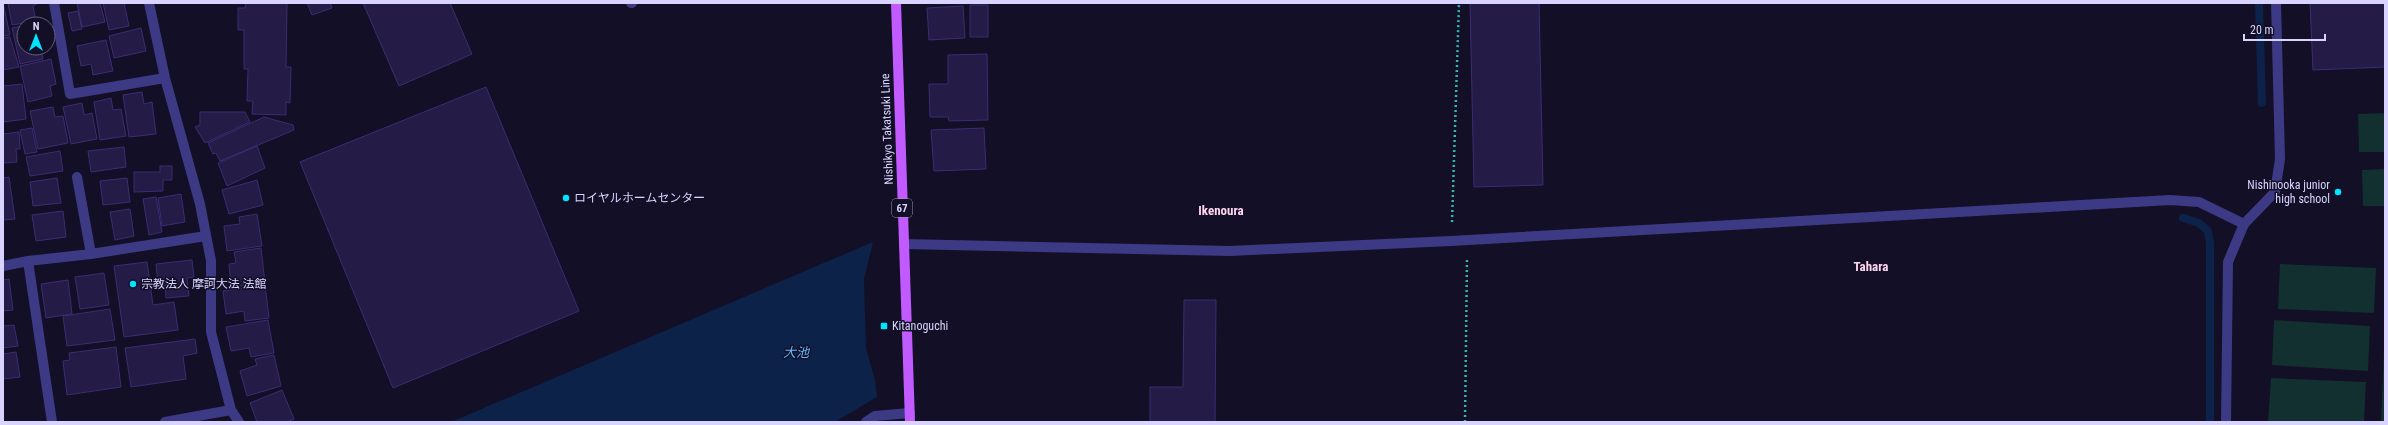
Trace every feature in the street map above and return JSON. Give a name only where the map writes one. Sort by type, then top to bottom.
[{"type":"main road","name":"Nishikyo Takatsuki Line","points":[[896,3],[910,418]]},
{"type":"street","points":[[54,3],[70,94],[165,78]]},
{"type":"street","points":[[149,3],[165,78],[200,204],[211,262],[211,332],[232,410],[239,422]]},
{"type":"street","points":[[2226,422],[2228,262],[2244,224],[2275,192],[2280,159],[2276,3]]},
{"type":"street","points":[[77,177],[91,254]]},
{"type":"street","points":[[904,244],[1230,251],[1452,241],[2170,200],[2199,202],[2244,224]]},
{"type":"street","points":[[3,266],[206,236]]},
{"type":"street","points":[[28,262],[52,422]]},
{"type":"street","points":[[165,422],[232,410]]},
{"type":"street","points":[[866,422],[875,416],[910,418]]},
{"type":"path","points":[[1452,241],[1452,156],[1457,82],[1459,3]]},
{"type":"path","points":[[1465,422],[1467,240]]},
{"type":"green space","points":[[2385,113],[2385,152],[2359,152],[2358,114]]},
{"type":"green space","points":[[2385,169],[2385,206],[2363,206],[2362,170]]},
{"type":"green space","points":[[2280,264],[2376,268],[2374,313],[2278,309]]},
{"type":"green space","points":[[2274,320],[2370,326],[2368,371],[2272,365]]},
{"type":"green space","points":[[2385,325],[2385,422],[2381,422]]},
{"type":"green space","points":[[2271,378],[2366,382],[2364,422],[2268,422]]},
{"type":"water","name":"大池","points":[[873,242],[864,279],[866,348],[875,380],[877,397],[835,422],[451,422]]},
{"type":"building","points":[[3,3],[10,35],[3,36]]},
{"type":"building","points":[[8,3],[38,3],[33,6],[35,16],[16,16],[16,24],[12,25]]},
{"type":"building","points":[[77,3],[100,3],[105,22],[82,27]]},
{"type":"building","points":[[103,3],[124,3],[129,26],[109,30]]},
{"type":"building","points":[[246,3],[287,3],[286,67],[291,67],[290,103],[286,102],[286,115],[252,114],[253,101],[247,101],[248,69],[244,69],[244,30],[238,30],[238,8],[245,8]]},
{"type":"building","points":[[307,3],[330,3],[332,8],[312,15]]},
{"type":"building","points":[[363,3],[450,3],[472,54],[399,86]]},
{"type":"building","points":[[1470,3],[1539,3],[1543,185],[1474,187]]},
{"type":"building","points":[[2310,3],[2385,3],[2385,67],[2313,70]]},
{"type":"building","points":[[970,5],[988,5],[988,37],[970,37]]},
{"type":"building","points":[[963,6],[965,38],[929,40],[927,8]]},
{"type":"building","points":[[78,11],[82,29],[72,31],[68,13]]},
{"type":"building","points":[[16,27],[16,46],[12,28]]},
{"type":"building","points":[[141,28],[146,51],[114,58],[109,36]]},
{"type":"building","points":[[10,37],[19,67],[3,70],[3,38]]},
{"type":"building","points":[[106,40],[113,71],[93,75],[91,64],[81,66],[77,46]]},
{"type":"building","points":[[987,54],[988,120],[949,121],[948,117],[930,117],[929,84],[948,84],[948,55]]},
{"type":"building","points":[[18,56],[42,56],[43,59],[20,64]]},
{"type":"building","points":[[51,59],[56,84],[50,86],[52,96],[28,102],[20,66]]},
{"type":"building","points":[[22,84],[26,119],[3,122],[3,86]]},
{"type":"building","points":[[486,87],[579,311],[393,388],[300,162]]},
{"type":"building","points":[[142,92],[144,104],[152,102],[156,134],[129,137],[123,95]]},
{"type":"building","points":[[111,98],[113,110],[121,109],[126,136],[100,140],[94,102]]},
{"type":"building","points":[[82,103],[84,115],[92,113],[97,139],[71,144],[63,107]]},
{"type":"building","points":[[53,107],[55,117],[63,116],[68,143],[38,149],[30,111]]},
{"type":"building","points":[[200,112],[245,112],[250,122],[205,143],[195,127],[200,125]]},
{"type":"building","points":[[264,117],[293,125],[294,130],[220,161],[216,153],[213,154],[208,143]]},
{"type":"building","points":[[32,128],[37,152],[25,154],[20,130]]},
{"type":"building","points":[[984,128],[986,169],[934,171],[931,130]]},
{"type":"building","points":[[19,132],[20,149],[16,149],[17,162],[3,163],[3,134]]},
{"type":"building","points":[[257,146],[265,168],[227,186],[218,163]]},
{"type":"building","points":[[124,147],[126,167],[91,172],[88,151]]},
{"type":"building","points":[[60,151],[63,171],[30,176],[26,157]]},
{"type":"building","points":[[160,166],[172,166],[172,180],[163,180],[163,191],[134,192],[134,172],[160,172]]},
{"type":"building","points":[[9,177],[15,219],[3,220],[3,178]]},
{"type":"building","points":[[57,178],[61,203],[33,206],[30,182]]},
{"type":"building","points":[[127,178],[130,202],[103,205],[100,181]]},
{"type":"building","points":[[257,180],[263,205],[229,214],[222,190]]},
{"type":"building","points":[[181,194],[185,222],[162,226],[158,198]]},
{"type":"building","points":[[156,197],[162,232],[149,235],[143,199]]},
{"type":"building","points":[[130,209],[134,236],[115,240],[110,212]]},
{"type":"building","points":[[63,211],[66,237],[36,241],[32,215]]},
{"type":"building","points":[[257,214],[262,246],[227,251],[224,226],[240,224],[239,217]]},
{"type":"building","points":[[261,248],[265,283],[231,287],[229,264],[236,263],[234,252]]},
{"type":"building","points":[[192,260],[194,277],[187,278],[189,296],[166,298],[165,285],[158,285],[156,264]]},
{"type":"building","name":"宗教法人 摩訶大法 法館","points":[[147,262],[153,305],[174,302],[178,330],[124,337],[114,266]]},
{"type":"building","points":[[104,273],[109,305],[80,309],[75,277]]},
{"type":"building","points":[[9,279],[13,310],[3,311],[3,280]]},
{"type":"building","points":[[68,280],[72,314],[46,318],[41,284]]},
{"type":"building","points":[[265,285],[269,318],[245,321],[244,311],[226,314],[223,291]]},
{"type":"building","points":[[1184,300],[1216,300],[1215,422],[1150,422],[1150,387],[1183,387]]},
{"type":"building","points":[[110,309],[115,340],[67,346],[63,316]]},
{"type":"building","points":[[268,320],[274,353],[251,357],[249,348],[231,351],[226,327]]},
{"type":"building","points":[[14,325],[18,346],[3,348],[3,326]]},
{"type":"building","points":[[195,339],[197,353],[183,356],[186,379],[131,387],[125,348]]},
{"type":"building","points":[[116,347],[121,387],[67,395],[63,361],[70,360],[69,353]]},
{"type":"building","points":[[16,352],[20,377],[3,379],[3,354]]},
{"type":"building","points":[[274,355],[281,386],[247,396],[240,371],[257,365],[255,359]]},
{"type":"building","points":[[282,390],[294,419],[287,422],[257,422],[250,403]]},
{"type":"waterway","points":[[2259,3],[2262,103]]},
{"type":"waterway","points":[[2183,218],[2199,223],[2208,231],[2210,243],[2210,422]]},
{"type":"place","name":"Nishinooka junior high school","points":[[2338,192]]},
{"type":"place","name":"ロイヤルホームセンター","points":[[566,198]]},
{"type":"place","name":"宗教法人 摩訶大法 法館","points":[[133,284]]},
{"type":"place","name":"Kitanoguchi","points":[[884,326]]},
{"type":"district","name":"Ikenoura","points":[[1221,210]]},
{"type":"district","name":"Tahara","points":[[1871,266]]}]
